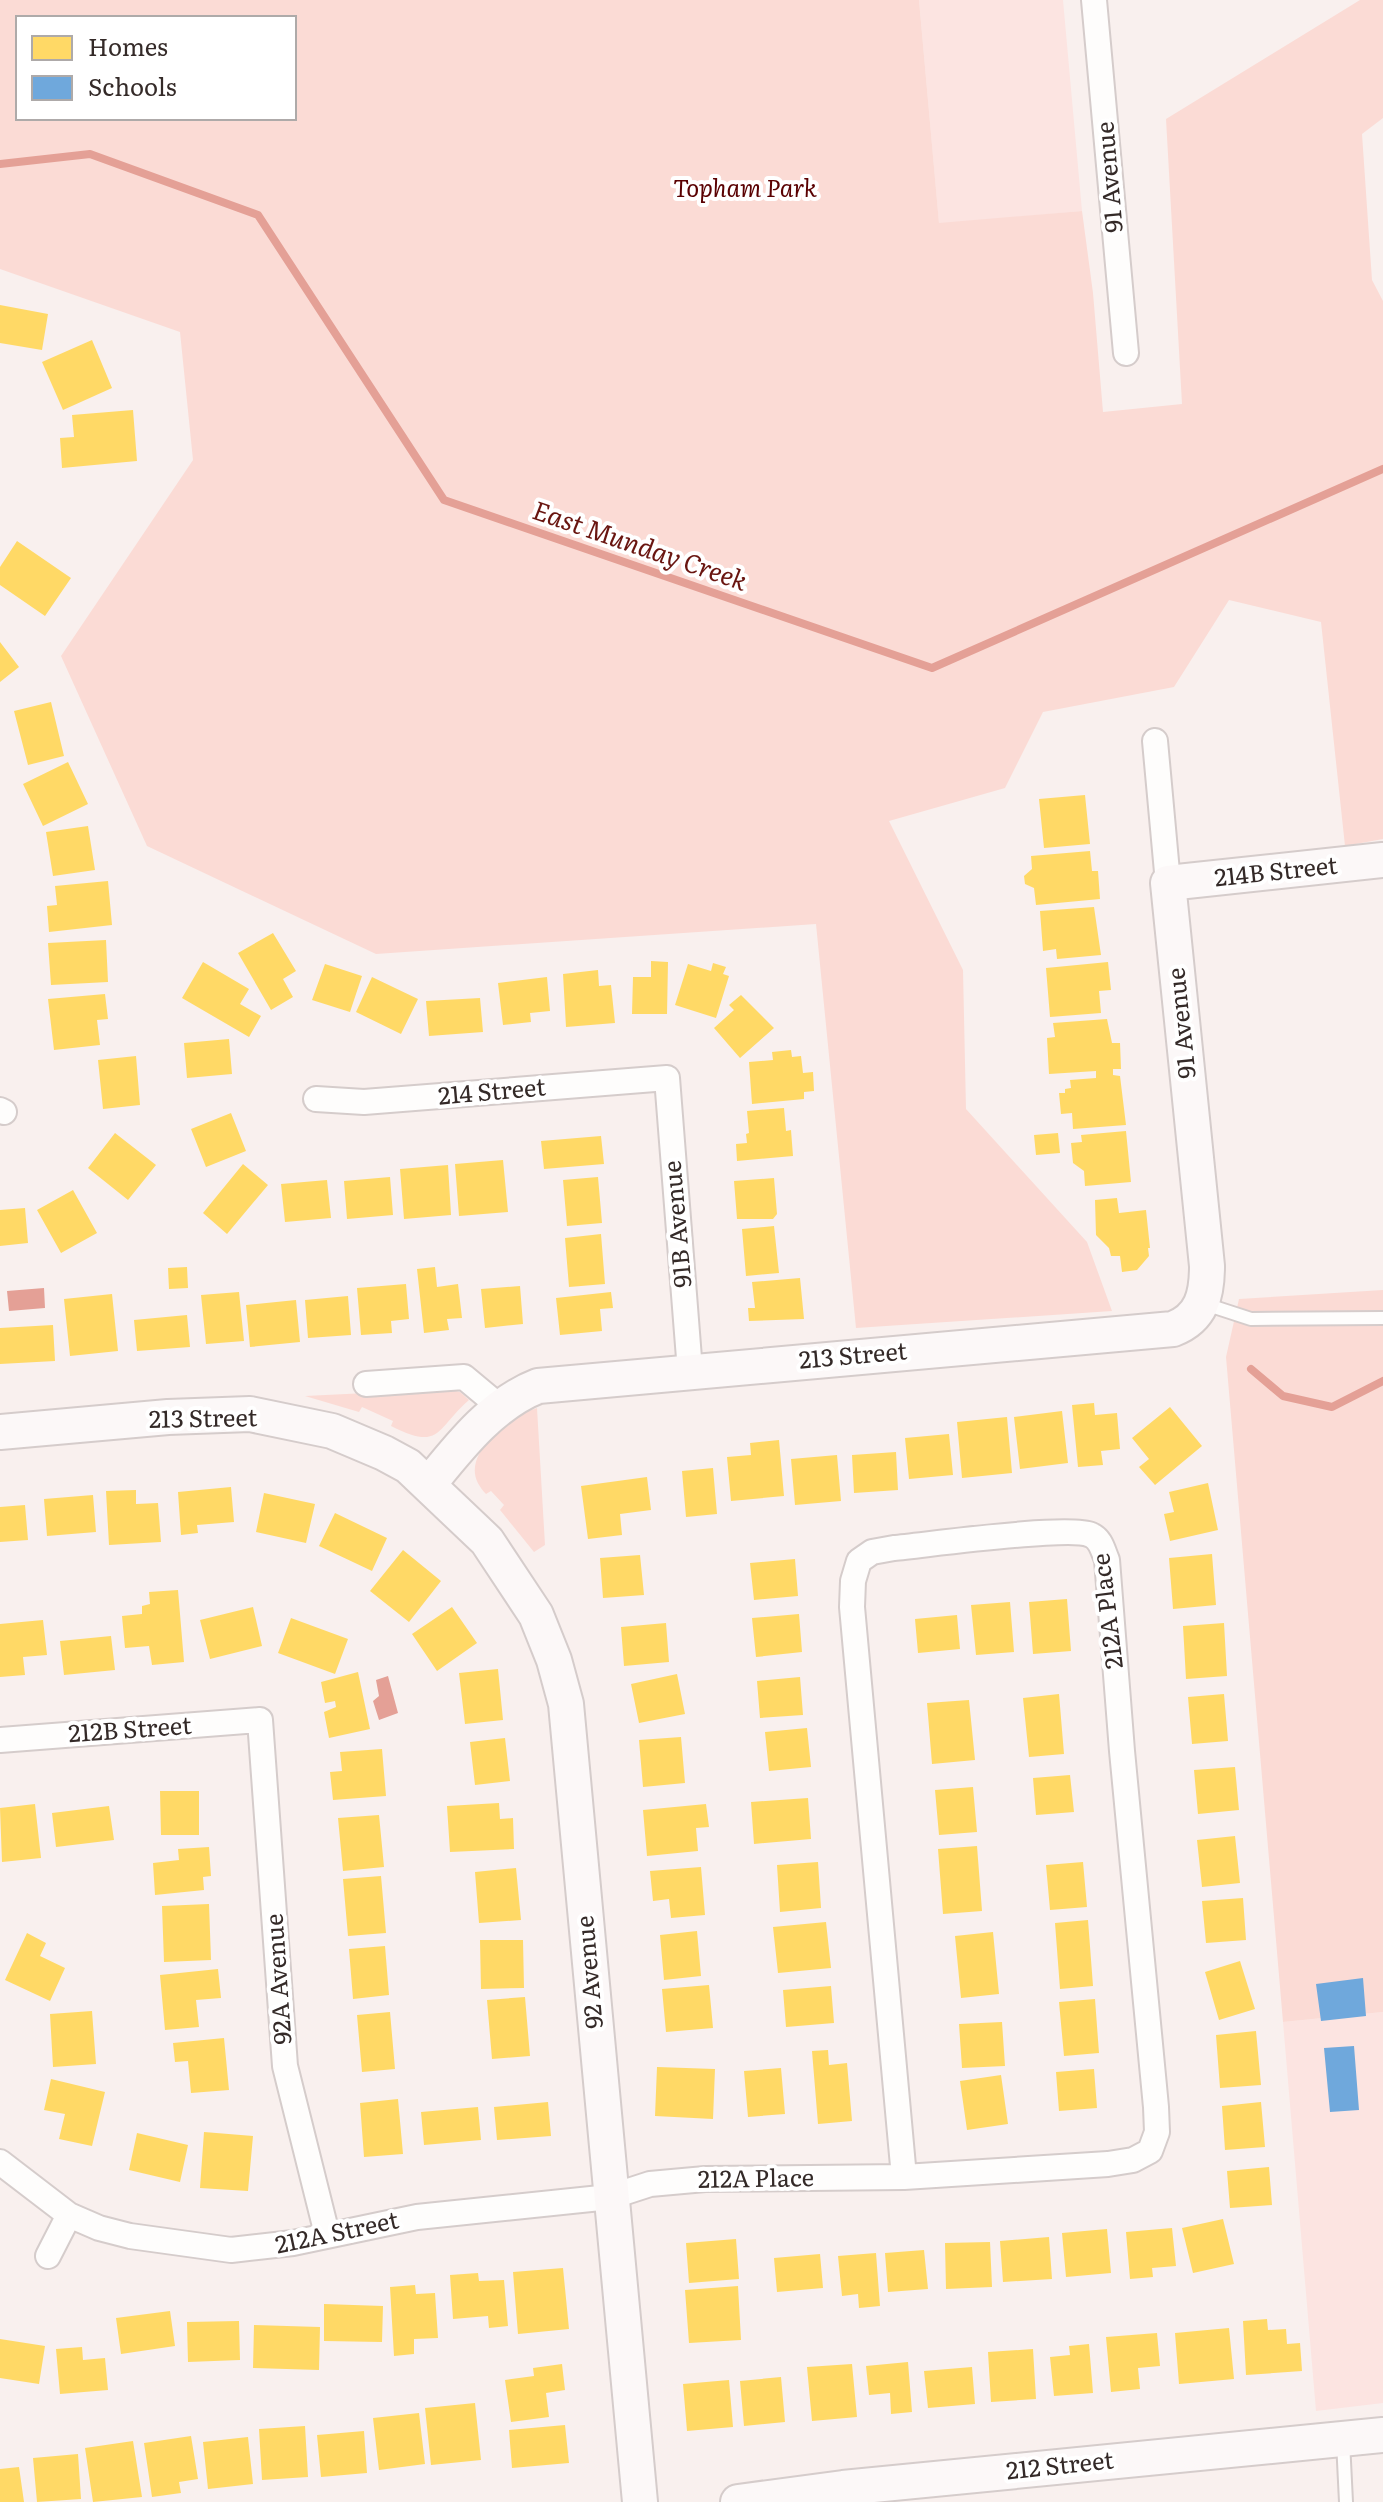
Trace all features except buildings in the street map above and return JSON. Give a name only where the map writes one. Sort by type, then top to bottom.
[{"type":"street","name":"91 Avenue","points":[[1094,0],[1126,353]]},
{"type":"street","name":"91 Avenue","points":[[1155,741],[1207,1266],[1202,1304]]},
{"type":"street","name":"214B Street","points":[[1168,883],[1383,860]]},
{"type":"street","name":"214 Street","points":[[316,1099],[364,1102],[667,1078]]},
{"type":"street","name":"91B Avenue","points":[[667,1078],[690,1371]]},
{"type":"street","name":"213 Street","points":[[0,1432],[168,1417],[250,1414],[332,1431],[408,1466],[429,1484],[456,1451],[500,1407],[517,1394],[538,1386],[1173,1329],[1194,1317],[1202,1304]]},
{"type":"street","points":[[366,1384],[464,1377],[500,1407]]},
{"type":"street","name":"92 Avenue","points":[[429,1484],[487,1541],[536,1615],[554,1660],[566,1704],[640,2502]]},
{"type":"street","name":"212A Place","points":[[610,2197],[650,2184],[705,2179],[904,2177],[1133,2160],[1150,2151],[1157,2132],[1107,1560],[1100,1542],[1090,1534],[1057,1533],[872,1552],[859,1561],[853,1581],[852,1607],[904,2177]]},
{"type":"street","name":"212B Street","points":[[0,1740],[260,1720]]},
{"type":"street","name":"92A Avenue","points":[[260,1720],[285,2066],[327,2234]]},
{"type":"street","name":"212A Street","points":[[0,2162],[69,2215],[99,2228],[130,2236],[231,2250],[271,2247],[417,2217],[610,2197]]},
{"type":"street","points":[[48,2256],[69,2215]]},
{"type":"street","name":"212 Street","points":[[738,2502],[843,2495],[1383,2435]]},
{"type":"lane","points":[[1202,1304],[1251,1319],[1383,1318]]},
{"type":"lane","points":[[1343,2440],[1346,2502]]},
{"type":"shaded area","points":[[919,0],[1063,0],[1082,211],[939,224]]},
{"type":"shaded area","points":[[44,1288],[45,1308],[9,1311],[7,1291]]},
{"type":"shaded area","points":[[388,1676],[398,1713],[379,1720],[373,1701],[379,1696],[376,1680]]},
{"type":"shaded area","points":[[1383,2012],[1383,2403],[1316,2411],[1283,2022]]},
{"type":"green space","name":"Topham Park","points":[[0,0],[919,0],[939,223],[1082,211],[1093,293],[1103,412],[1182,404],[1166,119],[1360,0],[1383,0],[1383,118],[1362,134],[1372,280],[1383,301],[1383,839],[1345,846],[1321,622],[1229,600],[1174,687],[1043,712],[1005,788],[889,821],[963,970],[966,1109],[1087,1242],[1112,1311],[856,1328],[816,924],[376,954],[147,846],[61,656],[193,460],[180,332],[0,269]]},
{"type":"green space","points":[[1383,1290],[1383,2012],[1283,2022],[1226,1357],[1239,1299]]},
{"type":"green space","points":[[449,1389],[460,1392],[469,1400],[443,1428],[429,1437],[420,1437],[391,1426],[393,1421],[362,1407],[359,1412],[305,1396]]},
{"type":"green space","points":[[537,1408],[545,1545],[534,1552],[500,1510],[504,1505],[491,1491],[486,1494],[482,1489],[475,1469],[480,1452],[476,1449],[517,1415]]},
{"type":"waterway","name":"East Munday Creek","points":[[0,164],[90,154],[258,215],[444,500],[932,668],[1383,469]]},
{"type":"waterway","points":[[1251,1369],[1283,1396],[1332,1407],[1383,1381]]}]
